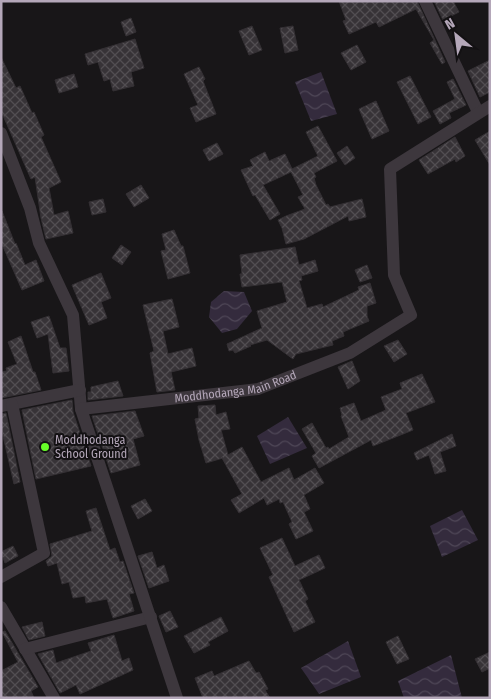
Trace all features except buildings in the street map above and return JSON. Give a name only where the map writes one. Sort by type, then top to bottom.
[{"type":"street","points":[[425,1],[478,112]]},
{"type":"street","name":"Moddhodanga Main Road","points":[[81,409],[258,390],[350,353],[412,316],[394,275],[390,169],[490,106]]},
{"type":"street","points":[[1,133],[30,208],[39,243],[73,315],[81,409],[178,698]]},
{"type":"street","points":[[1,577],[44,553],[6,405],[80,390]]},
{"type":"street","points":[[1,607],[54,698]]},
{"type":"street","points":[[25,649],[151,617]]},
{"type":"water","points":[[321,72],[337,114],[311,121],[295,82]]},
{"type":"water","points":[[224,291],[244,292],[252,311],[237,329],[222,333],[209,317],[211,302]]},
{"type":"water","points":[[288,417],[307,448],[270,464],[257,436]]},
{"type":"water","points":[[462,510],[478,540],[442,557],[430,526]]},
{"type":"water","points":[[348,641],[361,677],[319,694],[301,668]]},
{"type":"water","points":[[451,655],[462,698],[404,698],[398,681]]},
{"type":"place","name":"Moddhodanga School Ground","points":[[45,447]]}]
